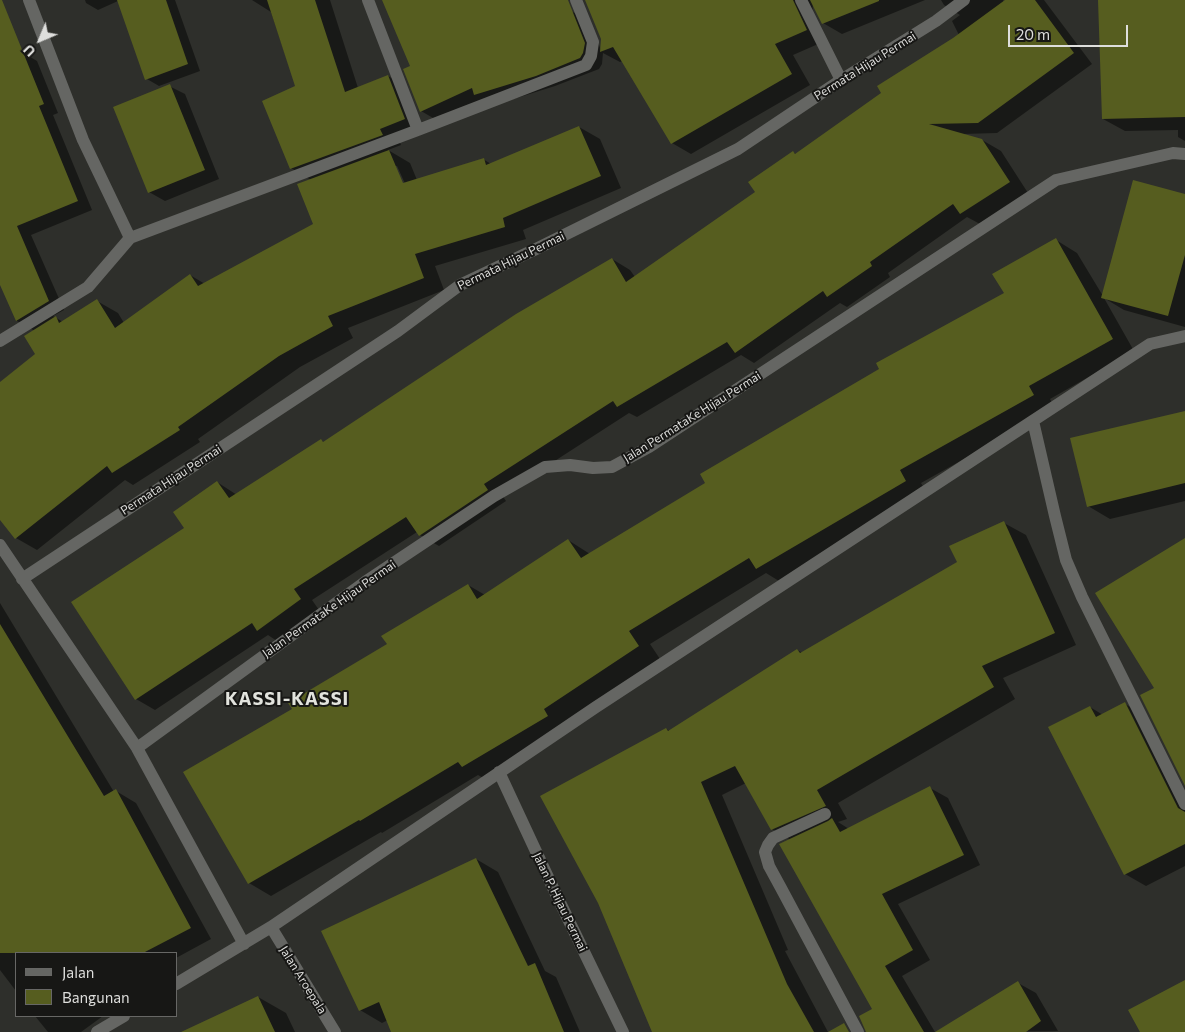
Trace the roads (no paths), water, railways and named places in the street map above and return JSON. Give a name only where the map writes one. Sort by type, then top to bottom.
[{"type":"street","points":[[29,0],[83,140],[130,238]]},
{"type":"street","points":[[368,0],[418,130]]},
{"type":"street","points":[[0,341],[88,287],[130,238],[586,65],[592,56],[593,42],[576,0]]},
{"type":"street","points":[[801,0],[841,80]]},
{"type":"street","name":"Permata Hijau Permai","points":[[22,579],[398,330],[460,285],[738,148],[964,0]]},
{"type":"street","name":"Jalan PermataKe Hijau Permai","points":[[137,748],[365,582],[494,496],[545,467],[570,465],[593,468],[612,467],[649,447],[1056,180],[1173,153],[1185,154]]},
{"type":"street","points":[[178,983],[271,927],[500,772],[1150,344],[1185,336]]},
{"type":"street","points":[[1033,421],[1054,516],[1066,560],[1082,597],[1185,804]]},
{"type":"street","points":[[0,545],[137,748],[244,944]]},
{"type":"street","name":"Jalan P. Hijau Permai","points":[[500,772],[554,890],[623,1032]]},
{"type":"street","points":[[825,814],[774,838],[768,845],[766,852],[769,866],[858,1032]]},
{"type":"street","name":"Jalan Aroepala","points":[[271,927],[335,1032]]},
{"type":"street","points":[[97,1032],[122,1017]]},
{"type":"district","name":"KASSI-KASSI","points":[[287,699]]}]
